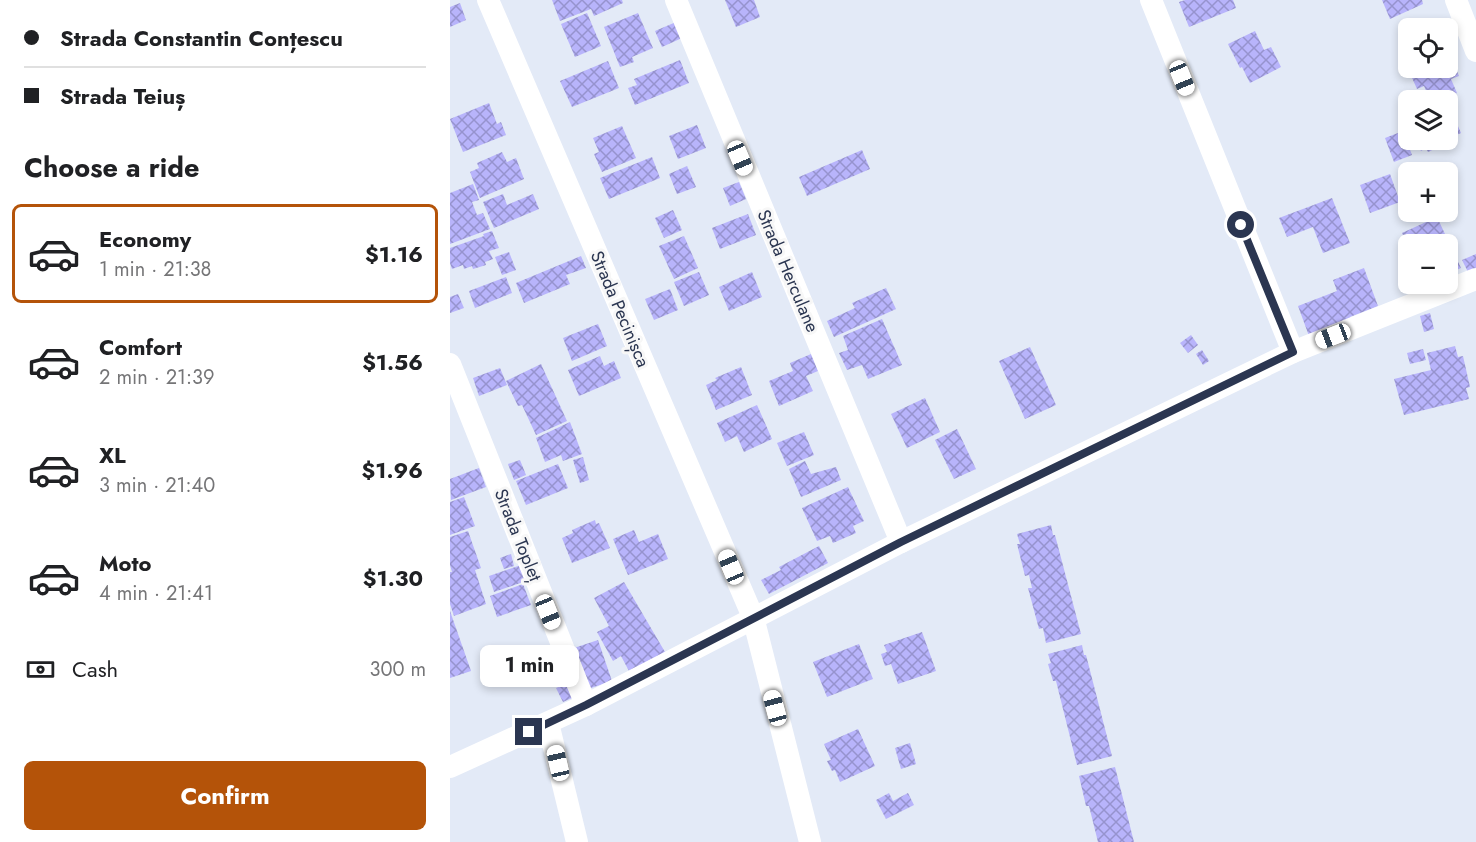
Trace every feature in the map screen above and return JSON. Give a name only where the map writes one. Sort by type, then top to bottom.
[{"type":"street","name":"Strada Pecinișca","points":[[488,0],[753,617],[810,842]]},
{"type":"street","name":"Strada Herculane","points":[[676,0],[901,542]]},
{"type":"street","points":[[1151,0],[1293,352]]},
{"type":"street","points":[[1456,0],[1476,51]]},
{"type":"street","points":[[450,767],[586,705],[901,542],[1293,352],[1475,286]]},
{"type":"street","name":"Strada Topleț","points":[[450,364],[586,705]]},
{"type":"street","points":[[548,723],[577,842]]},
{"type":"building","points":[[552,0],[622,0],[623,3],[594,16],[591,9],[560,21]]},
{"type":"building","points":[[725,0],[754,0],[760,17],[736,27]]},
{"type":"building","points":[[1233,0],[1236,8],[1189,27],[1179,2]]},
{"type":"building","points":[[1382,0],[1422,0],[1423,4],[1390,19]]},
{"type":"building","points":[[460,3],[466,20],[450,27],[450,7]]},
{"type":"building","points":[[587,13],[601,46],[575,57],[561,24]]},
{"type":"building","points":[[638,13],[653,48],[632,57],[634,62],[620,67],[604,27]]},
{"type":"building","points":[[676,22],[682,38],[662,47],[655,31]]},
{"type":"building","points":[[1255,31],[1264,50],[1271,47],[1281,67],[1250,83],[1228,44]]},
{"type":"building","points":[[680,60],[689,83],[635,105],[628,88],[637,85],[634,79]]},
{"type":"building","points":[[608,61],[619,88],[572,107],[560,81]]},
{"type":"building","points":[[1412,78],[1454,78],[1451,79],[1456,90],[1426,90],[1424,86],[1417,89]]},
{"type":"building","points":[[489,103],[497,124],[501,122],[506,135],[463,152],[450,119]]},
{"type":"building","points":[[697,125],[706,148],[678,159],[669,136]]},
{"type":"building","points":[[622,126],[636,158],[602,172],[594,154],[599,152],[593,138]]},
{"type":"building","points":[[1398,133],[1398,150],[1410,150],[1412,155],[1394,162],[1385,138]]},
{"type":"building","points":[[862,150],[870,169],[807,196],[799,177]]},
{"type":"building","points":[[502,152],[507,162],[516,158],[524,179],[480,198],[470,172],[479,168],[477,163]]},
{"type":"building","points":[[652,157],[660,178],[609,199],[600,178]]},
{"type":"building","points":[[687,166],[696,187],[677,194],[669,174]]},
{"type":"building","points":[[1390,174],[1398,203],[1370,213],[1360,185]]},
{"type":"building","points":[[739,182],[746,199],[730,206],[723,188]]},
{"type":"building","points":[[473,184],[479,200],[472,202],[477,215],[483,213],[490,229],[450,244],[450,193]]},
{"type":"building","points":[[503,194],[507,205],[533,194],[539,209],[494,228],[483,202]]},
{"type":"building","points":[[1332,198],[1350,243],[1323,253],[1313,227],[1287,237],[1279,218]]},
{"type":"building","points":[[673,210],[682,230],[664,238],[655,218]]},
{"type":"building","points":[[748,214],[756,235],[720,249],[712,228]]},
{"type":"building","points":[[1426,222],[1439,222],[1445,234],[1402,234]]},
{"type":"building","points":[[492,231],[499,248],[489,251],[493,259],[485,262],[486,265],[473,269],[472,266],[464,269],[463,265],[452,269],[450,248]]},
{"type":"building","points":[[684,236],[698,268],[674,279],[659,246]]},
{"type":"building","points":[[509,252],[516,270],[502,275],[495,257]]},
{"type":"building","points":[[1476,254],[1476,269],[1468,272],[1462,260]]},
{"type":"building","points":[[581,256],[586,268],[566,275],[570,284],[524,303],[516,283]]},
{"type":"building","points":[[1364,268],[1378,306],[1350,317],[1352,320],[1309,336],[1298,306],[1337,291],[1333,280]]},
{"type":"building","points":[[699,272],[709,295],[684,306],[674,282]]},
{"type":"building","points":[[752,272],[762,297],[729,311],[719,287]]},
{"type":"building","points":[[506,277],[512,293],[475,308],[469,291]]},
{"type":"building","points":[[886,288],[896,309],[834,337],[827,321],[855,308],[852,303]]},
{"type":"building","points":[[670,289],[678,310],[654,320],[645,299]]},
{"type":"building","points":[[458,294],[464,308],[450,313],[450,297]]},
{"type":"building","points":[[1430,313],[1434,329],[1424,332],[1420,316]]},
{"type":"building","points":[[882,319],[902,365],[868,379],[862,365],[847,370],[839,353],[848,350],[843,336]]},
{"type":"building","points":[[598,324],[607,346],[572,361],[563,338]]},
{"type":"building","points":[[1191,335],[1198,345],[1188,353],[1180,343]]},
{"type":"building","points":[[1455,346],[1458,357],[1463,356],[1470,387],[1466,388],[1469,399],[1404,415],[1394,379],[1431,370],[1427,353]]},
{"type":"building","points":[[1030,347],[1056,405],[1025,419],[999,361]]},
{"type":"building","points":[[1423,349],[1426,360],[1410,364],[1407,353]]},
{"type":"building","points":[[1202,350],[1209,361],[1203,365],[1196,354]]},
{"type":"building","points":[[811,354],[818,371],[806,376],[813,391],[779,406],[769,381],[793,371],[790,363]]},
{"type":"building","points":[[600,356],[604,366],[614,361],[621,378],[579,396],[568,370]]},
{"type":"building","points":[[541,364],[567,421],[536,435],[522,405],[518,406],[506,381]]},
{"type":"building","points":[[741,367],[752,395],[716,410],[706,385],[717,380],[715,378]]},
{"type":"building","points":[[500,368],[507,385],[479,396],[473,378]]},
{"type":"building","points":[[925,398],[940,432],[907,448],[891,414]]},
{"type":"building","points":[[757,405],[772,439],[744,452],[737,436],[725,442],[717,423]]},
{"type":"building","points":[[570,422],[582,454],[563,461],[561,455],[545,462],[536,438]]},
{"type":"building","points":[[957,429],[976,469],[954,479],[935,440]]},
{"type":"building","points":[[804,432],[814,455],[787,466],[777,443]]},
{"type":"building","points":[[583,457],[589,480],[580,483],[573,460]]},
{"type":"building","points":[[520,460],[526,475],[514,480],[508,464]]},
{"type":"building","points":[[805,461],[811,474],[836,467],[841,480],[801,497],[789,469]]},
{"type":"building","points":[[558,464],[568,488],[526,505],[516,481]]},
{"type":"building","points":[[479,468],[486,487],[451,500],[450,479]]},
{"type":"building","points":[[848,487],[864,521],[853,526],[856,533],[833,543],[830,536],[817,541],[802,508]]},
{"type":"building","points":[[464,497],[475,526],[450,535],[450,502]]},
{"type":"building","points":[[595,520],[596,524],[599,523],[610,548],[572,563],[562,538],[573,533],[572,530]]},
{"type":"building","points":[[1051,525],[1081,634],[1046,643],[1043,628],[1039,629],[1028,588],[1032,588],[1029,575],[1025,576],[1017,544],[1020,544],[1017,534]]},
{"type":"building","points":[[634,530],[639,542],[658,534],[668,559],[628,575],[613,539]]},
{"type":"building","points":[[468,531],[481,568],[475,570],[486,604],[454,616],[450,604],[450,572],[452,572],[450,537]]},
{"type":"building","points":[[819,546],[828,563],[769,594],[761,580],[781,570],[779,567]]},
{"type":"building","points":[[511,554],[514,566],[504,569],[500,558]]},
{"type":"building","points":[[521,565],[526,581],[494,592],[489,576]]},
{"type":"building","points":[[624,582],[665,652],[629,671],[621,656],[613,661],[597,632],[609,626],[594,598]]},
{"type":"building","points":[[523,584],[531,605],[497,617],[490,596]]},
{"type":"building","points":[[450,611],[471,671],[450,678]]},
{"type":"building","points":[[922,632],[936,671],[898,684],[891,664],[885,666],[881,654],[887,652],[884,645]]},
{"type":"building","points":[[598,640],[612,681],[588,689],[574,648]]},
{"type":"building","points":[[859,644],[873,679],[827,697],[813,662]]},
{"type":"building","points":[[1082,645],[1112,756],[1077,765],[1056,681],[1053,681],[1048,664],[1051,663],[1048,654]]},
{"type":"building","points":[[566,684],[572,698],[563,702],[556,688]]},
{"type":"building","points":[[858,729],[875,766],[840,782],[835,770],[832,771],[827,761],[831,760],[824,744]]},
{"type":"building","points":[[910,743],[916,764],[901,769],[895,748]]},
{"type":"building","points":[[1115,767],[1134,842],[1098,842],[1089,806],[1086,806],[1079,776]]},
{"type":"building","points":[[889,793],[893,801],[908,793],[914,805],[886,819],[876,800]]},
{"type":"route","points":[[529,732],[586,705],[901,542],[1064,465],[1293,352],[1241,225]]}]
